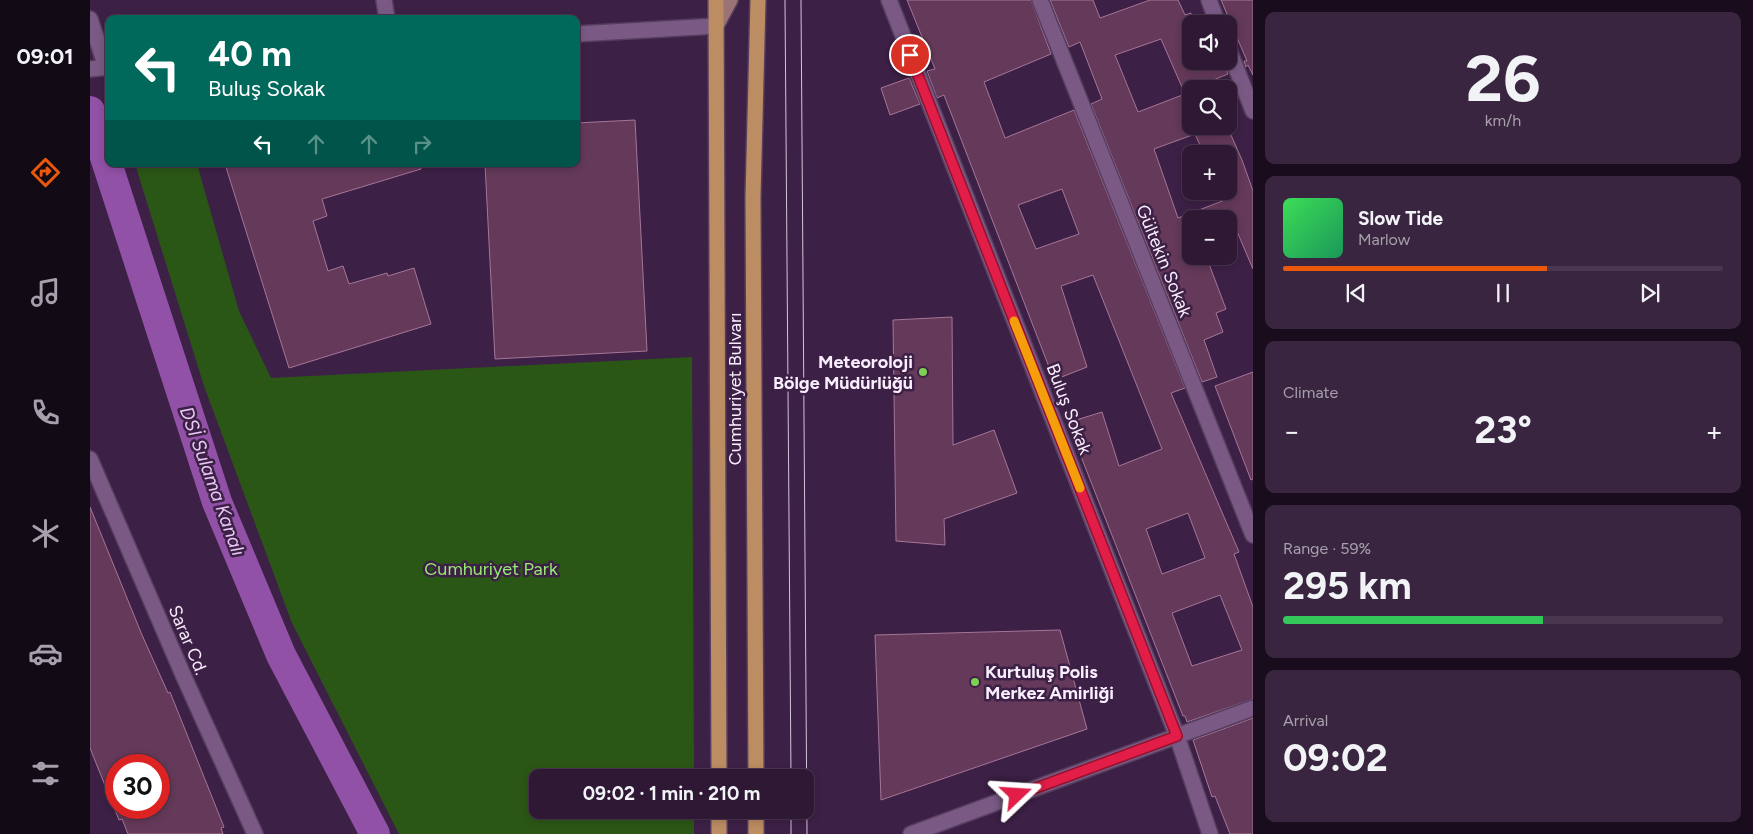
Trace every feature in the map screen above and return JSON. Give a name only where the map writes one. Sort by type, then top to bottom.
[{"type":"main road","name":"Cumhuriyet Bulvarı","points":[[716,0],[719,769]]},
{"type":"main road","points":[[716,26],[730,0]]},
{"type":"main road","name":"Cumhuriyet Bulvarı","points":[[756,769],[753,197],[758,0]]},
{"type":"main road","points":[[719,819],[719,834]]},
{"type":"main road","points":[[756,819],[756,834]]},
{"type":"street","points":[[384,0],[386,15]]},
{"type":"street","name":"Buluş Sokak","points":[[888,0],[1177,736],[1210,834]]},
{"type":"street","name":"Gültekin Sokak","points":[[1040,0],[1253,536]]},
{"type":"street","points":[[1209,0],[1215,15]]},
{"type":"street","points":[[90,18],[101,68]]},
{"type":"street","points":[[580,34],[716,26]]},
{"type":"street","points":[[1237,70],[1253,111]]},
{"type":"street","name":"Sarar Cd.","points":[[90,459],[184,677],[255,834]]},
{"type":"street","points":[[911,834],[1253,708]]},
{"type":"green space","name":"Cumhuriyet Park","points":[[136,167],[198,167],[239,311],[271,378],[692,357],[694,769],[529,769],[529,819],[694,819],[694,834],[399,834],[292,623],[204,386]]},
{"type":"building","points":[[907,0],[1031,0],[1051,54],[984,82],[1005,138],[1074,110],[1185,388],[1171,393],[1239,552],[1234,554],[1253,607],[1253,699],[1187,722],[1185,716],[1183,716],[1082,459],[1070,422],[1102,412],[1119,466],[1162,449],[1093,275],[1061,286],[1087,367],[1054,380],[944,95],[937,98],[927,71],[935,69]],"holes":[[[1062,189],[1079,234],[1036,249],[1018,205]],[[1188,513],[1205,558],[1162,574],[1146,529]],[[1220,595],[1242,650],[1192,666],[1172,613]]]},
{"type":"building","points":[[1050,0],[1093,0],[1100,18],[1150,0],[1178,0],[1185,15],[1182,15],[1182,70],[1226,70],[1228,74],[1213,80],[1182,80],[1182,87],[1161,39],[1115,55],[1138,112],[1182,95],[1182,135],[1192,135],[1154,149],[1178,218],[1182,216],[1182,265],[1209,265],[1226,309],[1216,313],[1223,332],[1204,340],[1217,377],[1202,382],[1091,104],[1102,99],[1080,42],[1069,47]]},
{"type":"building","points":[[1221,0],[1253,0],[1253,75],[1248,65],[1246,67],[1244,61],[1247,61],[1237,38],[1237,15],[1227,15]]},
{"type":"building","points":[[909,78],[920,104],[890,115],[881,88]]},
{"type":"building","points":[[635,120],[647,351],[495,359],[485,167],[580,167],[580,123]]},
{"type":"building","points":[[1195,135],[1231,135],[1235,145],[1200,145]]},
{"type":"building","points":[[1237,149],[1253,191],[1253,269],[1237,231],[1237,210],[1199,210],[1225,200],[1237,200]]},
{"type":"building","points":[[226,167],[421,167],[421,169],[322,199],[327,216],[313,221],[328,271],[343,266],[349,284],[387,273],[388,276],[414,268],[431,324],[289,368]]},
{"type":"building","points":[[952,317],[953,445],[994,430],[1017,493],[944,519],[945,545],[896,541],[893,320]]},
{"type":"building","points":[[1253,372],[1253,479],[1251,480],[1215,386]]},
{"type":"building","points":[[90,507],[142,635],[168,693],[170,692],[224,827],[221,828],[223,834],[128,834],[122,819],[170,819],[170,754],[105,754],[105,785],[90,748]]},
{"type":"building","name":"Kurtuluş Polis Merkez Amirliği","points":[[1060,630],[1087,729],[881,800],[875,635]]},
{"type":"building","points":[[1253,718],[1253,834],[1230,834],[1215,796],[1212,797],[1193,740]]},
{"type":"waterway","name":"DSİ Sulama Kanalı","points":[[90,111],[105,157]]},
{"type":"waterway","name":"DSİ Sulama Kanalı","points":[[108,167],[217,502],[281,655],[375,834]]},
{"type":"tram line","points":[[785,0],[791,769]]},
{"type":"tram line","points":[[801,0],[807,834]]},
{"type":"tram line","points":[[791,819],[791,834]]},
{"type":"slow traffic","points":[[1014,321],[1080,488]]},
{"type":"place","name":"Meteoroloji Bölge Müdürlüğü","points":[[923,372]]},
{"type":"place","name":"Kurtuluş Polis Merkez Amirliği","points":[[975,682]]},
{"type":"route","points":[[910,55],[1177,736],[1017,795]]}]
